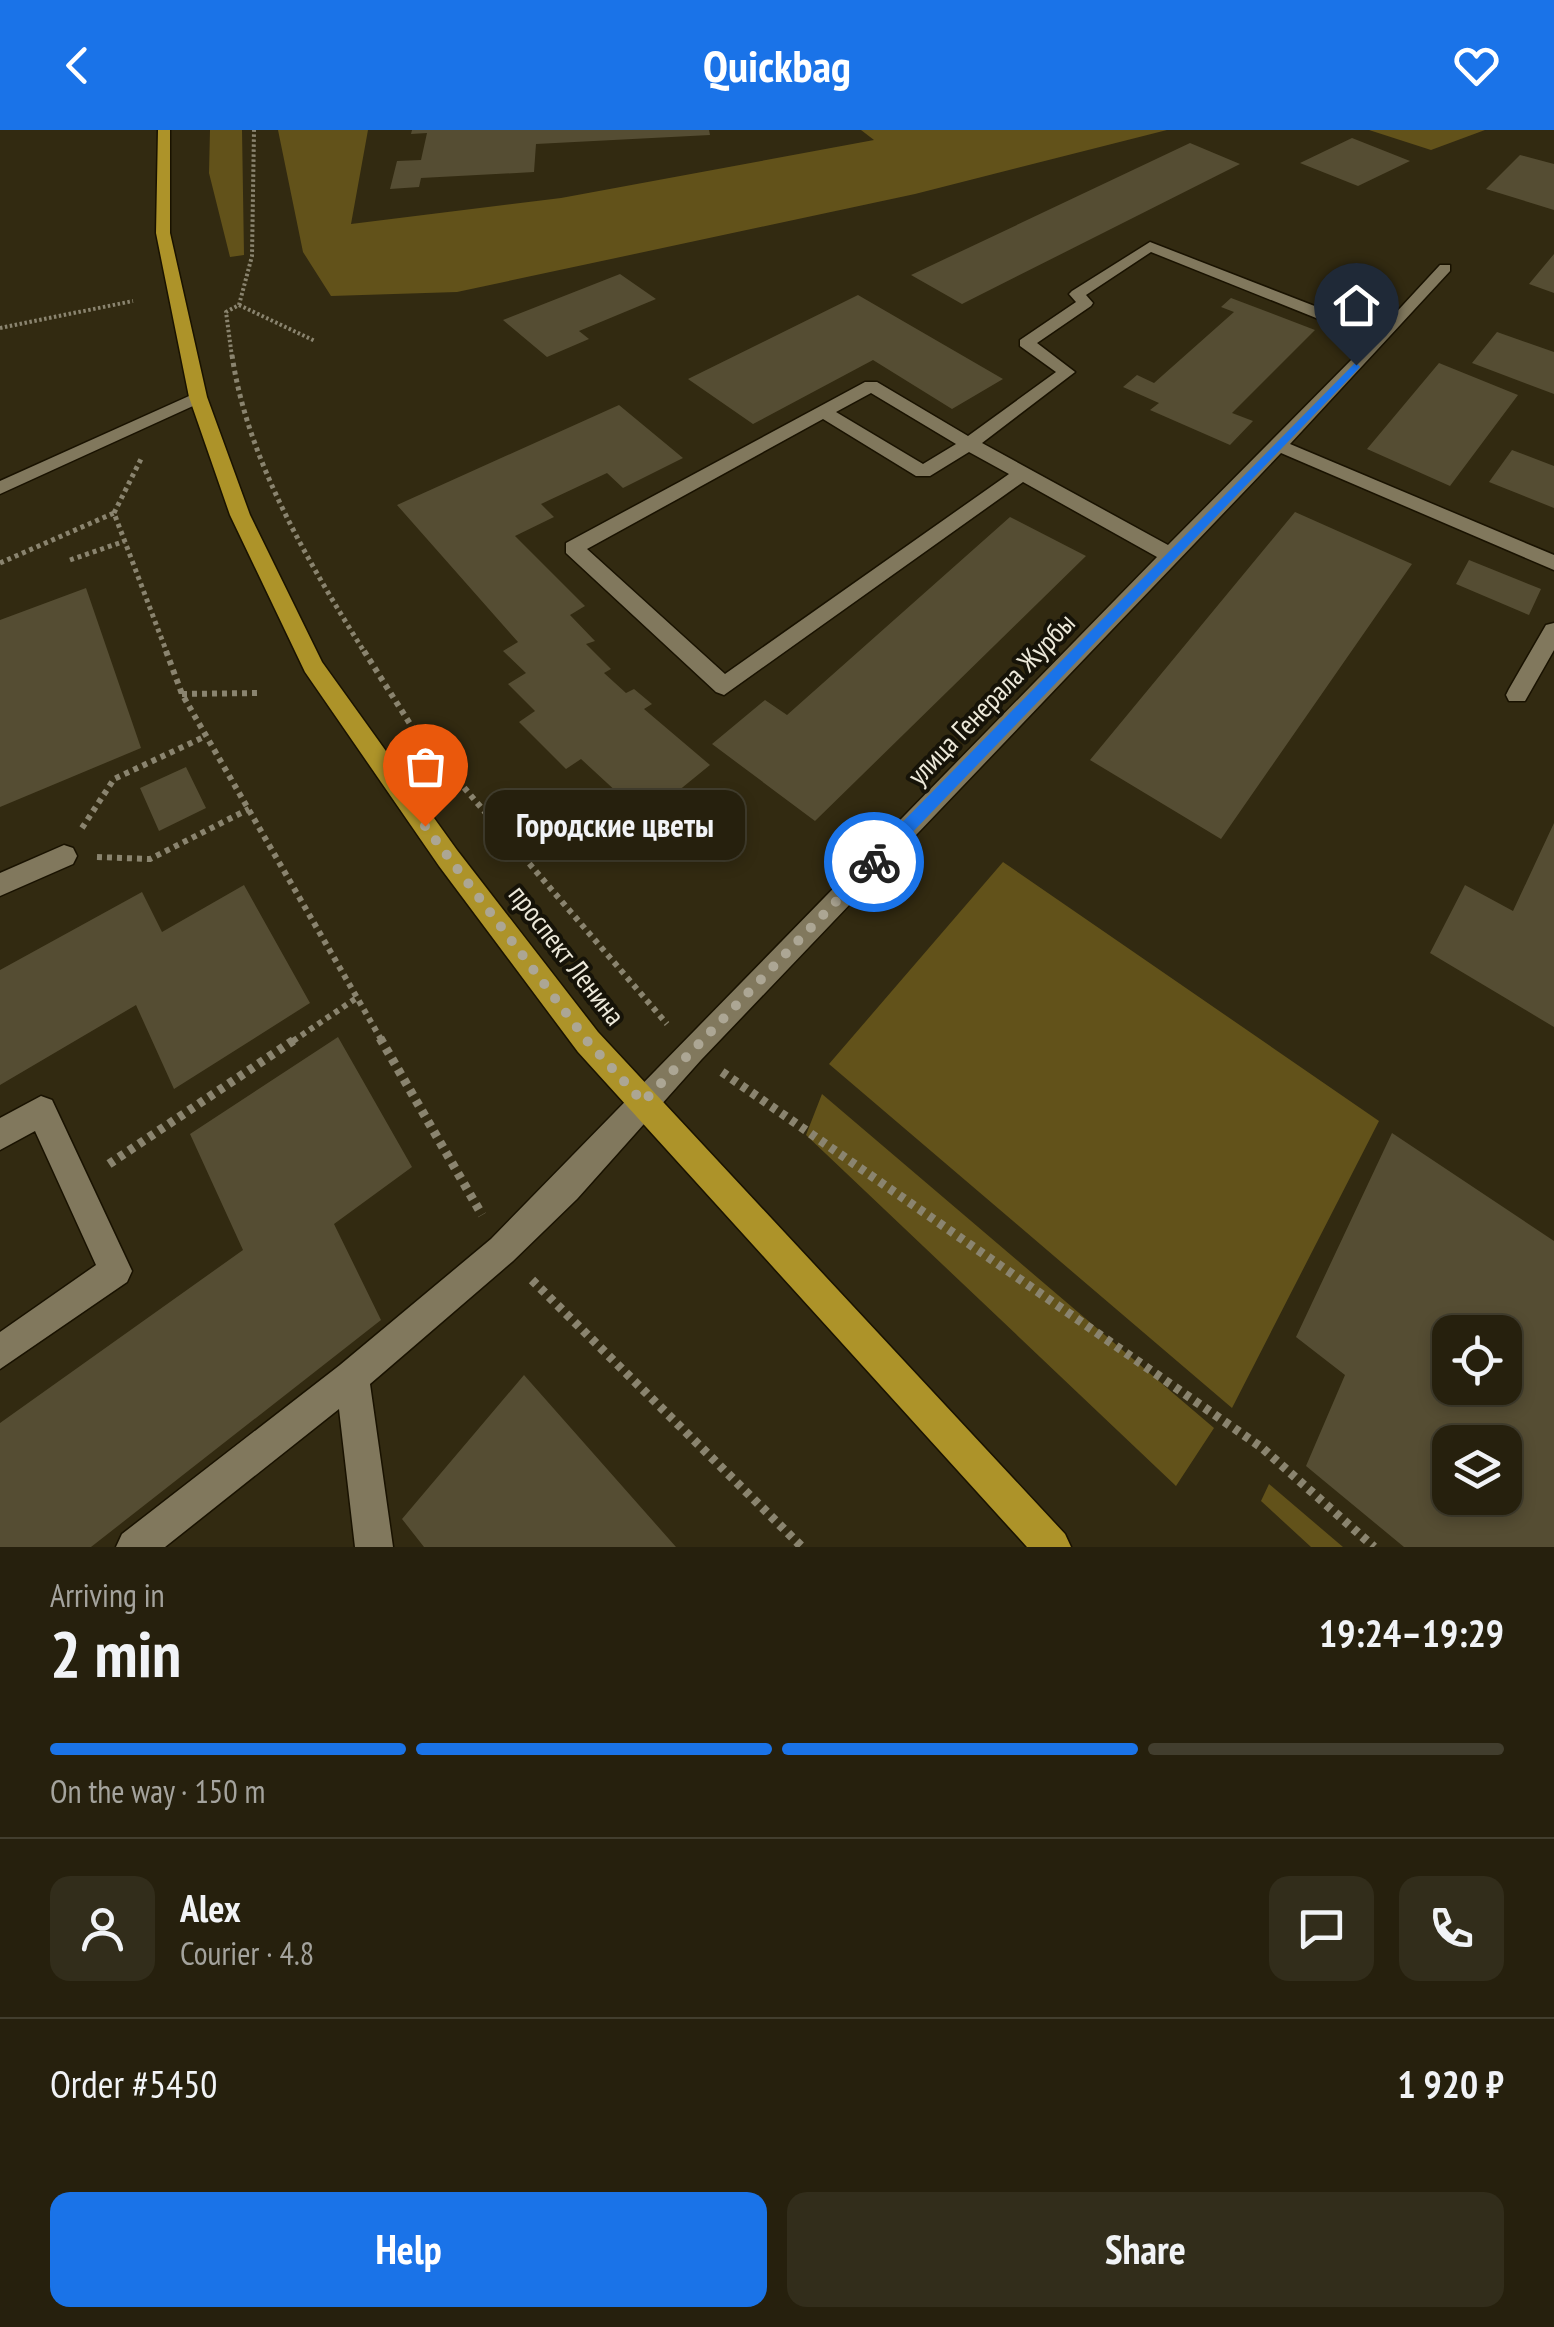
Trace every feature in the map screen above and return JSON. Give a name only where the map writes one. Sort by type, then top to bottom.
[{"type":"main road","name":"проспект Ленина","points":[[164,130],[163,234],[198,397],[240,516],[313,666],[448,858],[588,1042],[1052,1547]]},
{"type":"street","points":[[825,412],[923,472],[1068,372],[1026,343],[1085,304],[1077,294],[1150,246],[1382,338]]},
{"type":"street","name":"улица Генерала Журбы","points":[[135,1547],[352,1376],[502,1250],[566,1188],[691,1050],[1172,556],[1445,268]]},
{"type":"street","points":[[1022,473],[724,686],[573,548],[871,386],[1172,556]]},
{"type":"street","points":[[0,488],[198,397]]},
{"type":"street","points":[[1276,446],[1554,564]]},
{"type":"street","points":[[1517,695],[1554,630]]},
{"type":"street","points":[[0,885],[64,856]]},
{"type":"street","points":[[0,1135],[41,1111],[116,1271],[0,1352]]},
{"type":"street","points":[[352,1376],[374,1547]]},
{"type":"path","points":[[239,306],[252,256],[254,130]]},
{"type":"path","points":[[0,328],[133,301]]},
{"type":"path","points":[[315,341],[239,306],[226,312],[236,383],[285,514],[323,586],[412,727],[608,959],[691,1050],[1261,1448],[1374,1547]]},
{"type":"path","points":[[0,562],[114,513],[144,454]]},
{"type":"path","points":[[114,513],[182,694],[502,1250],[802,1547]]},
{"type":"path","points":[[70,560],[125,541]]},
{"type":"path","points":[[182,694],[258,693]]},
{"type":"path","points":[[64,856],[114,779],[206,736]]},
{"type":"path","points":[[64,856],[150,859],[249,809]]},
{"type":"path","points":[[76,1186],[358,998]]},
{"type":"shaded area","points":[[210,130],[242,130],[244,255],[230,257],[209,173]]},
{"type":"shaded area","points":[[278,130],[368,130],[351,224],[561,198],[874,140],[861,130],[1167,130],[915,194],[457,292],[331,296],[303,252]]},
{"type":"shaded area","points":[[1369,130],[1485,130],[1431,150]]},
{"type":"shaded area","points":[[1003,862],[1379,1121],[1232,1408],[829,1064]]},
{"type":"shaded area","points":[[822,1094],[1214,1428],[1176,1486],[806,1135]]},
{"type":"shaded area","points":[[1269,1484],[1343,1547],[1311,1547],[1261,1501]]},
{"type":"building","points":[[412,130],[709,130],[710,135],[536,144],[534,172],[421,178],[419,187],[390,189],[397,161],[421,160],[427,133],[411,134]]},
{"type":"building","points":[[1352,138],[1410,161],[1358,186],[1300,163]]},
{"type":"building","points":[[1190,143],[1240,164],[962,304],[911,275]]},
{"type":"building","points":[[1520,155],[1554,164],[1554,210],[1486,189]]},
{"type":"building","points":[[1554,254],[1554,293],[1529,284]]},
{"type":"building","points":[[620,274],[656,299],[579,331],[589,339],[547,357],[503,320]]},
{"type":"building","points":[[858,295],[1003,379],[952,409],[873,360],[753,424],[688,379]]},
{"type":"building","points":[[1231,298],[1315,330],[1232,413],[1253,421],[1230,445],[1150,410],[1159,403],[1123,387],[1137,375],[1154,383],[1234,312],[1221,307]]},
{"type":"building","points":[[1497,332],[1554,352],[1554,394],[1472,363]]},
{"type":"building","points":[[1439,363],[1518,395],[1450,486],[1367,449]]},
{"type":"building","points":[[619,405],[683,458],[623,488],[607,473],[541,504],[554,517],[515,536],[585,606],[570,615],[595,641],[586,644],[611,669],[604,673],[626,693],[634,689],[652,704],[644,709],[710,765],[645,818],[581,759],[566,769],[519,722],[535,711],[508,684],[526,673],[503,651],[518,642],[397,505]]},
{"type":"building","points":[[1512,450],[1554,466],[1554,508],[1489,482]]},
{"type":"building","points":[[1295,512],[1412,564],[1221,839],[1090,760]]},
{"type":"building","points":[[1010,517],[1086,556],[815,821],[712,744],[765,700],[787,715]]},
{"type":"building","points":[[1469,560],[1541,589],[1529,615],[1456,584]]},
{"type":"building","points":[[86,588],[141,748],[0,807],[0,620]]},
{"type":"building","points":[[186,767],[206,808],[159,831],[140,788]]},
{"type":"building","points":[[1554,823],[1554,1027],[1430,953],[1465,885],[1513,911]]},
{"type":"building","points":[[244,885],[310,1003],[174,1089],[136,1005],[0,1085],[0,970],[142,892],[162,932]]},
{"type":"building","points":[[338,1037],[412,1167],[334,1224],[381,1320],[91,1547],[0,1547],[0,1423],[243,1250],[190,1134]]},
{"type":"building","points":[[1392,1133],[1554,1241],[1554,1547],[1404,1547],[1306,1466],[1345,1375],[1296,1337]]},
{"type":"building","points":[[524,1375],[676,1547],[424,1547],[402,1519]]},
{"type":"way so far","points":[[425,826],[588,1042],[643,1102],[874,862]]},
{"type":"place","name":"Городские цветы","points":[[425,826]]},
{"type":"route","points":[[874,862],[1356,365]]}]
